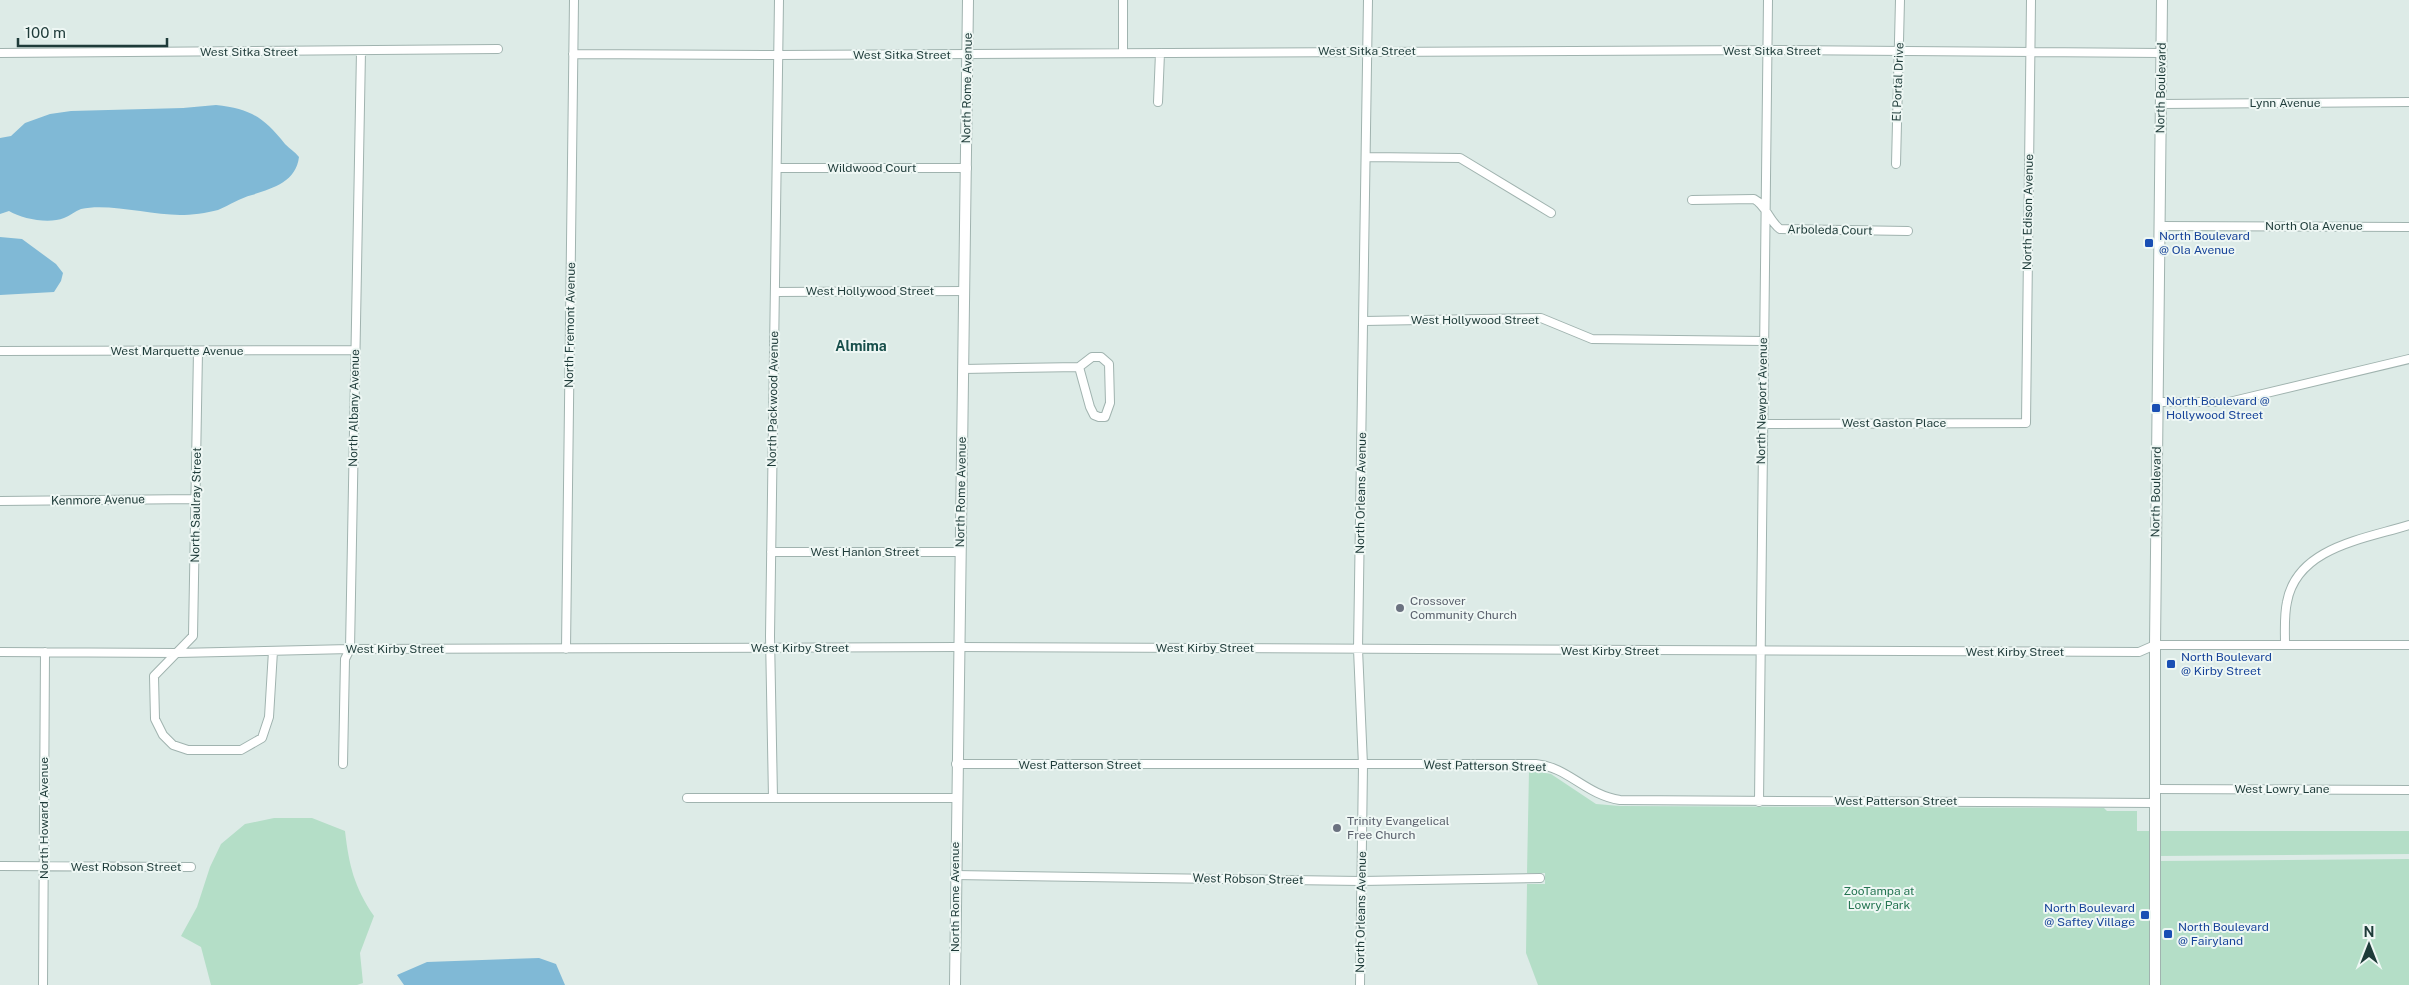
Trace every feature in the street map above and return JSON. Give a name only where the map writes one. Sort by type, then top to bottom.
[{"type":"street","name":"North Fremont Avenue","points":[[566,649],[574,0]]},
{"type":"street","name":"North Packwood Avenue","points":[[773,798],[770,648],[779,0]]},
{"type":"street","name":"North Rome Avenue","points":[[955,985],[956,764],[967,168],[968,0]]},
{"type":"street","points":[[1123,0],[1123,53]]},
{"type":"street","name":"North Orleans Avenue","points":[[1360,985],[1363,764],[1358,649],[1368,0]]},
{"type":"street","name":"North Newport Avenue","points":[[1760,802],[1764,208],[1768,0]]},
{"type":"street","name":"El Portal Drive","points":[[1896,164],[1900,0]]},
{"type":"street","name":"North Edison Avenue","points":[[2026,423],[2031,0]]},
{"type":"street","name":"North Boulevard","points":[[2155,985],[2155,645],[2162,0]]},
{"type":"street","name":"West Sitka Street","points":[[0,53],[361,52],[498,49]]},
{"type":"street","name":"West Sitka Street","points":[[573,54],[968,55],[1367,51],[1767,50],[2161,53]]},
{"type":"street","name":"North Albany Avenue","points":[[343,764],[345,659],[350,649],[361,52]]},
{"type":"street","points":[[1158,102],[1160,53]]},
{"type":"street","name":"Lynn Avenue","points":[[2161,104],[2409,102]]},
{"type":"street","points":[[1366,157],[1460,158],[1551,213]]},
{"type":"street","name":"Wildwood Court","points":[[777,168],[967,168]]},
{"type":"street","points":[[1692,200],[1754,199],[1764,208]]},
{"type":"street","name":"Arboleda Court","points":[[1764,208],[1773,224],[1780,229],[1908,231]]},
{"type":"street","name":"North Ola Avenue","points":[[2159,226],[2409,227]]},
{"type":"street","name":"West Hollywood Street","points":[[775,292],[964,291]]},
{"type":"street","name":"West Hollywood Street","points":[[1364,321],[1541,318],[1592,338],[1763,341]]},
{"type":"street","name":"West Marquette Avenue","points":[[0,351],[355,350]]},
{"type":"street","name":"North Saulray Street","points":[[177,653],[193,636],[198,351]]},
{"type":"street","points":[[963,369],[1079,368],[1092,357],[1101,357],[1109,364],[1110,403],[1105,417],[1099,418],[1092,411],[1079,368]]},
{"type":"street","points":[[2157,402],[2229,402],[2409,360]]},
{"type":"street","name":"West Gaston Place","points":[[1762,424],[2026,423]]},
{"type":"street","name":"Kenmore Avenue","points":[[0,501],[196,499]]},
{"type":"street","points":[[2285,644],[2287,601],[2301,569],[2331,549],[2409,525]]},
{"type":"street","name":"West Hanlon Street","points":[[771,552],[960,552]]},
{"type":"street","name":"West Kirby Street","points":[[0,652],[177,653],[350,649],[958,647],[2139,652],[2155,645],[2409,645]]},
{"type":"street","points":[[177,653],[154,676],[155,719],[163,735],[174,745],[188,750],[241,750],[262,738],[270,717],[273,651]]},
{"type":"street","name":"North Howard Avenue","points":[[43,985],[45,652]]},
{"type":"street","name":"West Patterson Street","points":[[956,764],[1545,765],[1558,770],[1596,794],[1620,800],[2155,803]]},
{"type":"street","name":"West Lowry Lane","points":[[2155,789],[2409,790]]},
{"type":"street","points":[[687,798],[956,798]]},
{"type":"street","name":"West Robson Street","points":[[0,866],[191,867]]},
{"type":"street","name":"West Robson Street","points":[[955,875],[1361,881],[1540,878]]},
{"type":"green space","name":"ZooTampa at Lowry Park","points":[[1529,770],[1551,774],[1596,804],[1620,806],[2104,808],[2107,811],[2137,811],[2137,831],[2150,831],[2150,985],[1538,985],[1526,953],[1527,884],[1545,884],[1545,873],[1527,873]]},
{"type":"green space","points":[[274,818],[312,818],[345,831],[353,875],[374,916],[360,953],[363,983],[357,985],[211,985],[201,947],[181,936],[197,907],[210,867],[221,844],[245,824]]},
{"type":"green space","points":[[2160,831],[2409,831],[2409,854],[2160,856]]},
{"type":"green space","points":[[2409,859],[2409,985],[2160,985],[2160,861]]},
{"type":"water","points":[[216,105],[247,112],[270,127],[299,157],[297,166],[288,178],[268,190],[243,198],[218,210],[199,214],[168,214],[104,207],[81,209],[58,220],[43,221],[9,211],[0,214],[0,138],[11,136],[25,123],[50,114],[71,111],[183,108]]},
{"type":"water","points":[[0,237],[22,239],[56,264],[63,273],[61,281],[54,292],[0,295]]},
{"type":"water","points":[[539,958],[556,964],[565,985],[404,985],[397,975],[427,962]]},
{"type":"place","name":"North Boulevard @ Ola Avenue","points":[[2149,243]]},
{"type":"place","name":"North Boulevard @ Hollywood Street","points":[[2156,408]]},
{"type":"place","name":"Crossover Community Church","points":[[1400,608]]},
{"type":"place","name":"North Boulevard @ Kirby Street","points":[[2171,664]]},
{"type":"place","name":"Trinity Evangelical Free Church","points":[[1337,828]]},
{"type":"place","name":"North Boulevard @ Saftey Village","points":[[2145,915]]},
{"type":"place","name":"North Boulevard @ Fairyland","points":[[2168,934]]},
{"type":"district","name":"Almima","points":[[861,346]]}]
